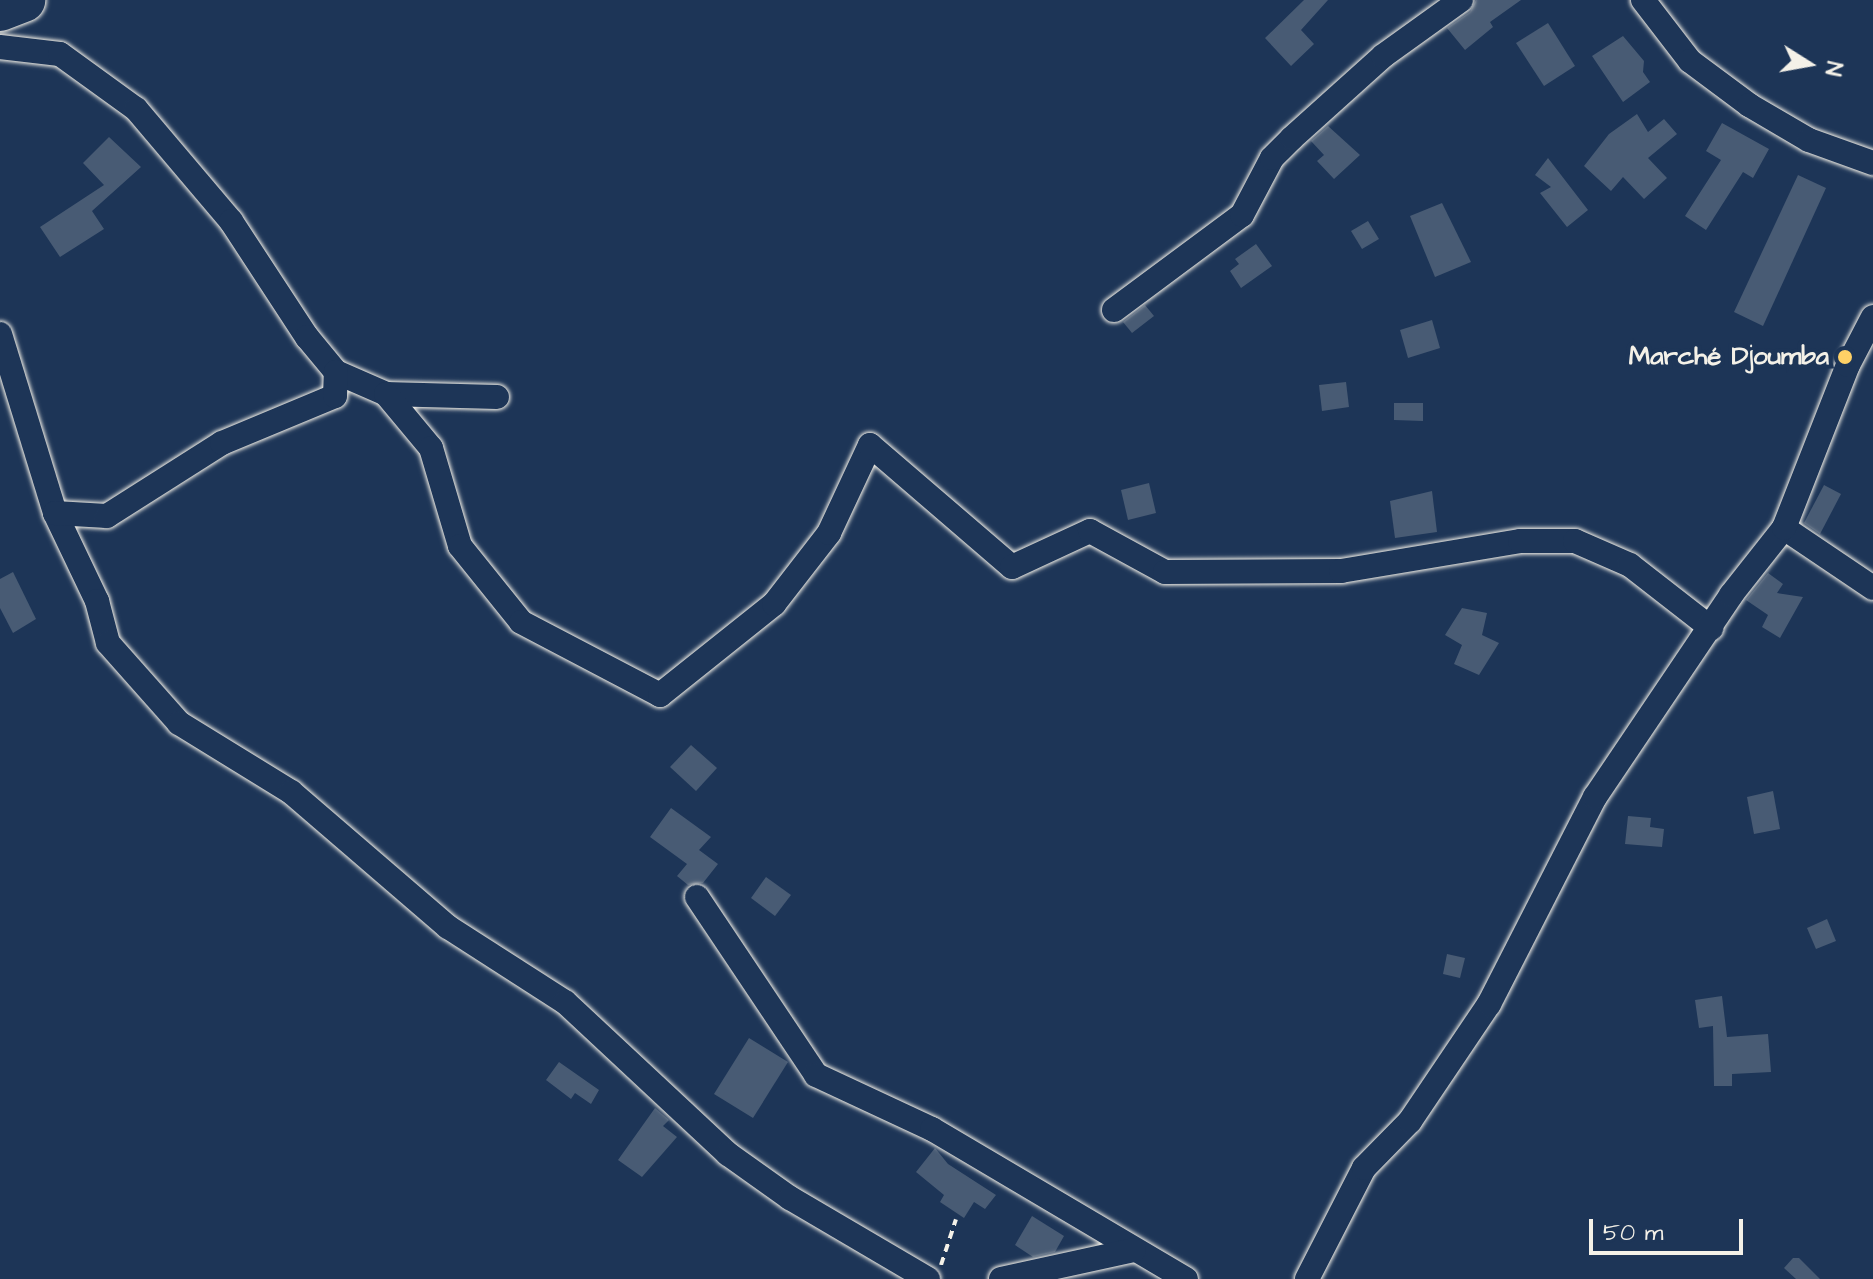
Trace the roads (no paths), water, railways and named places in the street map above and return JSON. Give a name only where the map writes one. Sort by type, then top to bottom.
[{"type":"highway","points":[[0,9],[23,0]]},
{"type":"street","points":[[1114,310],[1242,215],[1272,158],[1292,138],[1383,56],[1461,0]]},
{"type":"street","points":[[1643,0],[1690,61],[1749,105],[1809,140],[1873,163]]},
{"type":"street","points":[[0,47],[60,54],[136,109],[231,221],[307,337],[336,372],[386,394],[497,397]]},
{"type":"street","points":[[1307,1279],[1364,1168],[1410,1121],[1456,1058],[1595,797],[1784,528],[1848,365],[1873,317]]},
{"type":"street","points":[[0,334],[55,513],[97,601],[108,643],[179,723],[291,792],[448,927],[565,1002],[728,1154],[790,1198],[928,1279]]},
{"type":"street","points":[[55,513],[107,516],[222,443],[335,396],[336,372]]},
{"type":"street","points":[[386,394],[431,448],[460,546],[521,622],[660,695],[774,604],[829,533],[870,445],[1012,567],[1090,531],[1165,572],[1341,571],[1520,541],[1575,541],[1630,565],[1711,628]]},
{"type":"street","points":[[1784,528],[1873,588]]},
{"type":"street","points":[[697,897],[816,1075],[932,1129],[1186,1279]]},
{"type":"street","points":[[1001,1279],[1134,1250]]},
{"type":"place","name":"Marché Djoumba","points":[[1845,357]]}]
